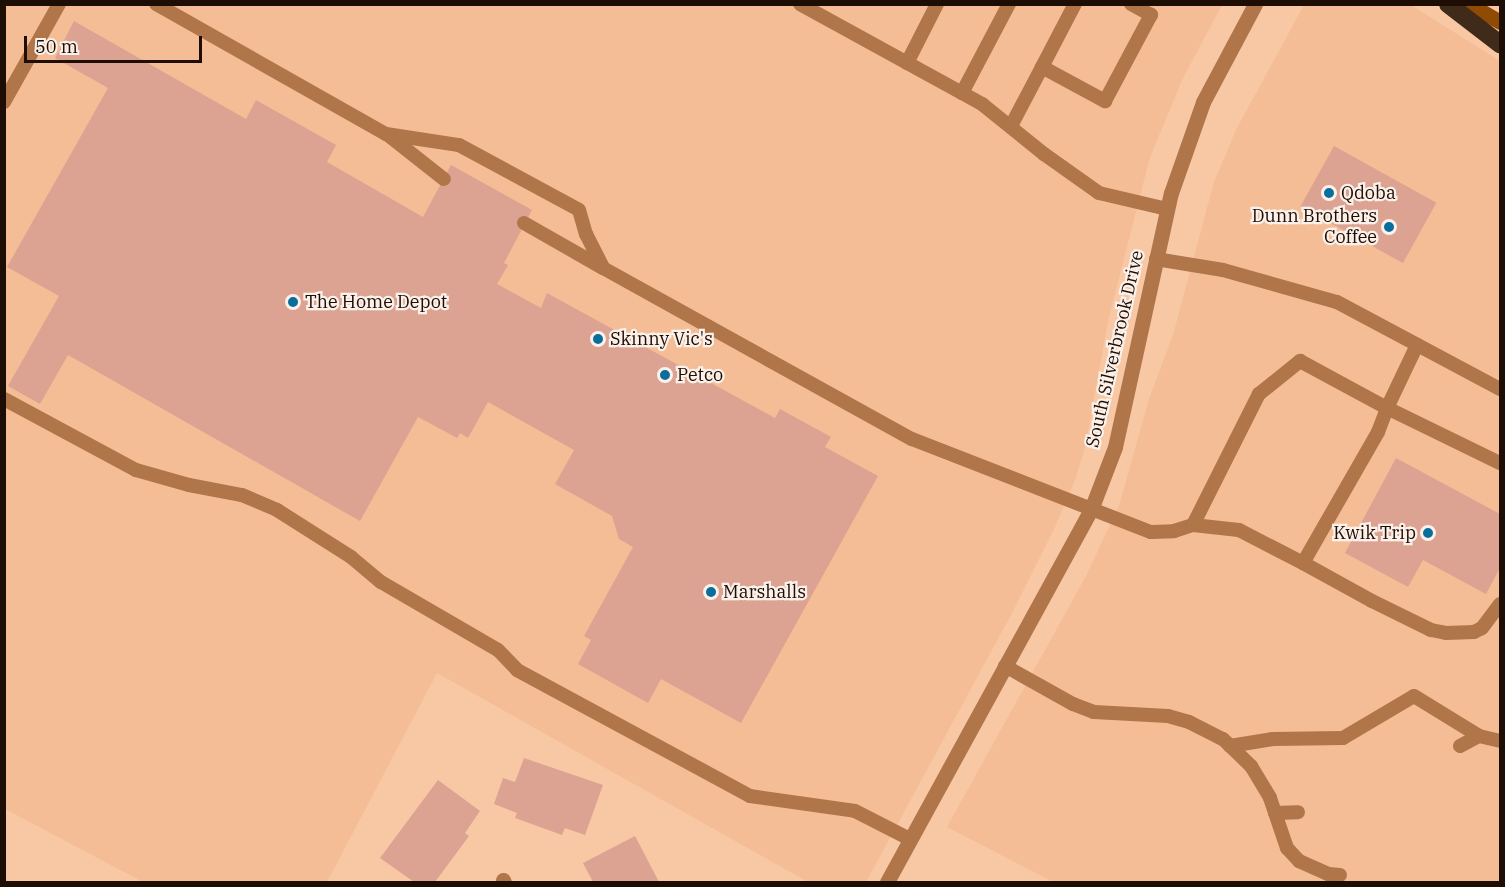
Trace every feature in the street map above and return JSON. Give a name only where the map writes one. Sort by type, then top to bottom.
[{"type":"highway","points":[[1448,4],[1500,44]]},
{"type":"street","name":"South Silverbrook Drive","points":[[887,882],[1092,507],[1115,447],[1167,208],[1203,102],[1255,4]]},
{"type":"street","points":[[1469,4],[1500,22]]},
{"type":"lane","points":[[4,102],[58,4]]},
{"type":"lane","points":[[156,4],[386,134],[444,179]]},
{"type":"lane","points":[[801,4],[962,93],[1011,126],[1099,193],[1167,208]]},
{"type":"lane","points":[[907,63],[937,4]]},
{"type":"lane","points":[[962,93],[1009,4]]},
{"type":"lane","points":[[1011,126],[1075,4]]},
{"type":"lane","points":[[1042,68],[1105,101],[1151,15],[1131,4]]},
{"type":"lane","points":[[386,134],[459,146],[579,210],[586,234],[603,267]]},
{"type":"lane","points":[[524,224],[912,439],[1092,507],[1151,532],[1174,531],[1193,525],[1239,530],[1372,602],[1439,632],[1474,632],[1488,621],[1500,604]]},
{"type":"lane","points":[[1156,259],[1223,270],[1337,302],[1500,389]]},
{"type":"lane","points":[[1303,563],[1378,432],[1417,345]]},
{"type":"lane","points":[[1193,525],[1259,394],[1300,361],[1387,408],[1500,463]]},
{"type":"lane","points":[[4,399],[136,470],[189,485],[242,495],[277,510],[351,557],[381,582],[498,650],[517,670],[750,796],[855,811],[910,839]]},
{"type":"lane","points":[[1005,666],[1073,704],[1094,712],[1168,716],[1207,730],[1230,746],[1251,766],[1270,798],[1287,848],[1299,861],[1328,874],[1340,875]]},
{"type":"lane","points":[[1230,746],[1273,739],[1343,738],[1414,696],[1479,736],[1500,741]]},
{"type":"lane","points":[[1460,746],[1479,736]]},
{"type":"lane","points":[[1275,813],[1298,812]]},
{"type":"shaded area","points":[[4,5],[1222,5],[1183,78],[1150,157],[1108,321],[1085,448],[1075,480],[1055,527],[1011,615],[866,882],[808,882],[437,673],[327,882],[143,882],[5,809]]},
{"type":"shaded area","points":[[1304,5],[1411,5],[1500,61],[1500,882],[1053,882],[947,827],[1086,576],[1119,506],[1149,399],[1173,335],[1214,182],[1237,128]]},
{"type":"building","points":[[74,21],[246,119],[256,100],[336,145],[327,162],[423,217],[451,165],[532,210],[504,263],[508,265],[497,284],[541,308],[547,293],[775,418],[780,409],[831,437],[825,447],[878,476],[741,723],[661,679],[648,703],[578,664],[591,640],[584,636],[633,547],[619,539],[612,516],[555,484],[574,450],[488,402],[468,438],[460,433],[457,438],[418,417],[360,521],[68,355],[40,404],[8,386],[59,296],[7,267],[108,88],[55,58]]},
{"type":"building","points":[[1334,146],[1436,203],[1403,263],[1301,206]]},
{"type":"building","name":"Kwik Trip","points":[[1396,458],[1500,514],[1500,568],[1486,594],[1423,560],[1408,587],[1345,553]]},
{"type":"building","points":[[524,758],[603,785],[585,835],[565,828],[562,835],[515,818],[517,813],[494,804],[503,778],[515,782]]},
{"type":"building","points":[[438,780],[480,811],[465,833],[469,836],[435,882],[414,882],[380,858]]},
{"type":"building","points":[[635,836],[659,882],[593,882],[583,863]]},
{"type":"place","name":"Qdoba","points":[[1329,193]]},
{"type":"place","name":"Dunn Brothers Coffee","points":[[1389,227]]},
{"type":"place","name":"The Home Depot","points":[[293,302]]},
{"type":"place","name":"Skinny Vic's","points":[[598,339]]},
{"type":"place","name":"Petco","points":[[665,375]]},
{"type":"place","name":"Kwik Trip","points":[[1428,533]]},
{"type":"place","name":"Marshalls","points":[[711,592]]}]
